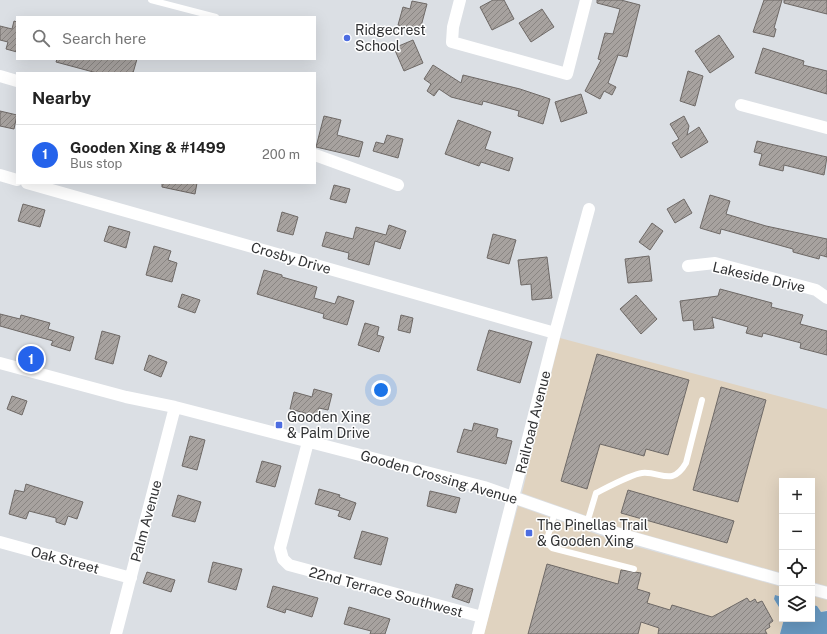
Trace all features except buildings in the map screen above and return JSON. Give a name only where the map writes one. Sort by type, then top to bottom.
[{"type":"street","points":[[460,0],[453,27],[452,42],[567,74],[586,0]]},
{"type":"street","points":[[0,76],[16,81]]},
{"type":"street","points":[[742,105],[827,128]]},
{"type":"street","points":[[316,155],[398,185]]},
{"type":"street","points":[[0,175],[16,180]]},
{"type":"street","name":"Crosby Drive","points":[[31,184],[555,333]]},
{"type":"street","name":"Railroad Avenue","points":[[478,634],[555,333],[589,209]]},
{"type":"street","name":"Lakeside Drive","points":[[688,266],[715,264],[816,290],[827,298]]},
{"type":"street","name":"Gooden Crossing Avenue","points":[[0,363],[126,397],[175,407],[432,473],[514,497],[616,533],[779,579]]},
{"type":"street","name":"Palm Avenue","points":[[116,634],[175,407]]},
{"type":"street","name":"22nd Terrace Southwest","points":[[308,442],[280,548],[284,559],[289,565],[482,618]]},
{"type":"street","name":"Oak Street","points":[[0,542],[131,578]]},
{"type":"street","points":[[815,590],[827,593]]},
{"type":"lane","points":[[151,0],[212,16]]},
{"type":"lane","points":[[588,523],[596,493],[642,473],[667,477],[675,475],[681,471],[686,463],[702,400]]},
{"type":"lane","points":[[555,512],[547,539],[547,543],[552,548],[634,569]]},
{"type":"shaded area","points":[[560,338],[827,409],[827,586],[815,583],[815,478],[779,478],[779,572],[618,527],[522,493]]},
{"type":"shaded area","points":[[518,506],[613,540],[779,586],[779,596],[775,595],[774,599],[779,607],[779,622],[783,622],[780,634],[484,634]]},
{"type":"shaded area","points":[[815,597],[827,600],[827,610],[821,612],[815,606]]},
{"type":"water","points":[[775,595],[779,596],[779,607],[774,599]]},
{"type":"water","points":[[815,606],[821,612],[827,611],[827,634],[780,634],[783,622],[815,622]]},
{"type":"place","name":"Ridgecrest School","points":[[347,38]]},
{"type":"place","name":"Gooden Xing & #1499","points":[[31,359]]},
{"type":"place","name":"Gooden Xing & Palm Drive","points":[[279,425]]},
{"type":"place","name":"The Pinellas Trail & Gooden Xing","points":[[529,533]]}]
